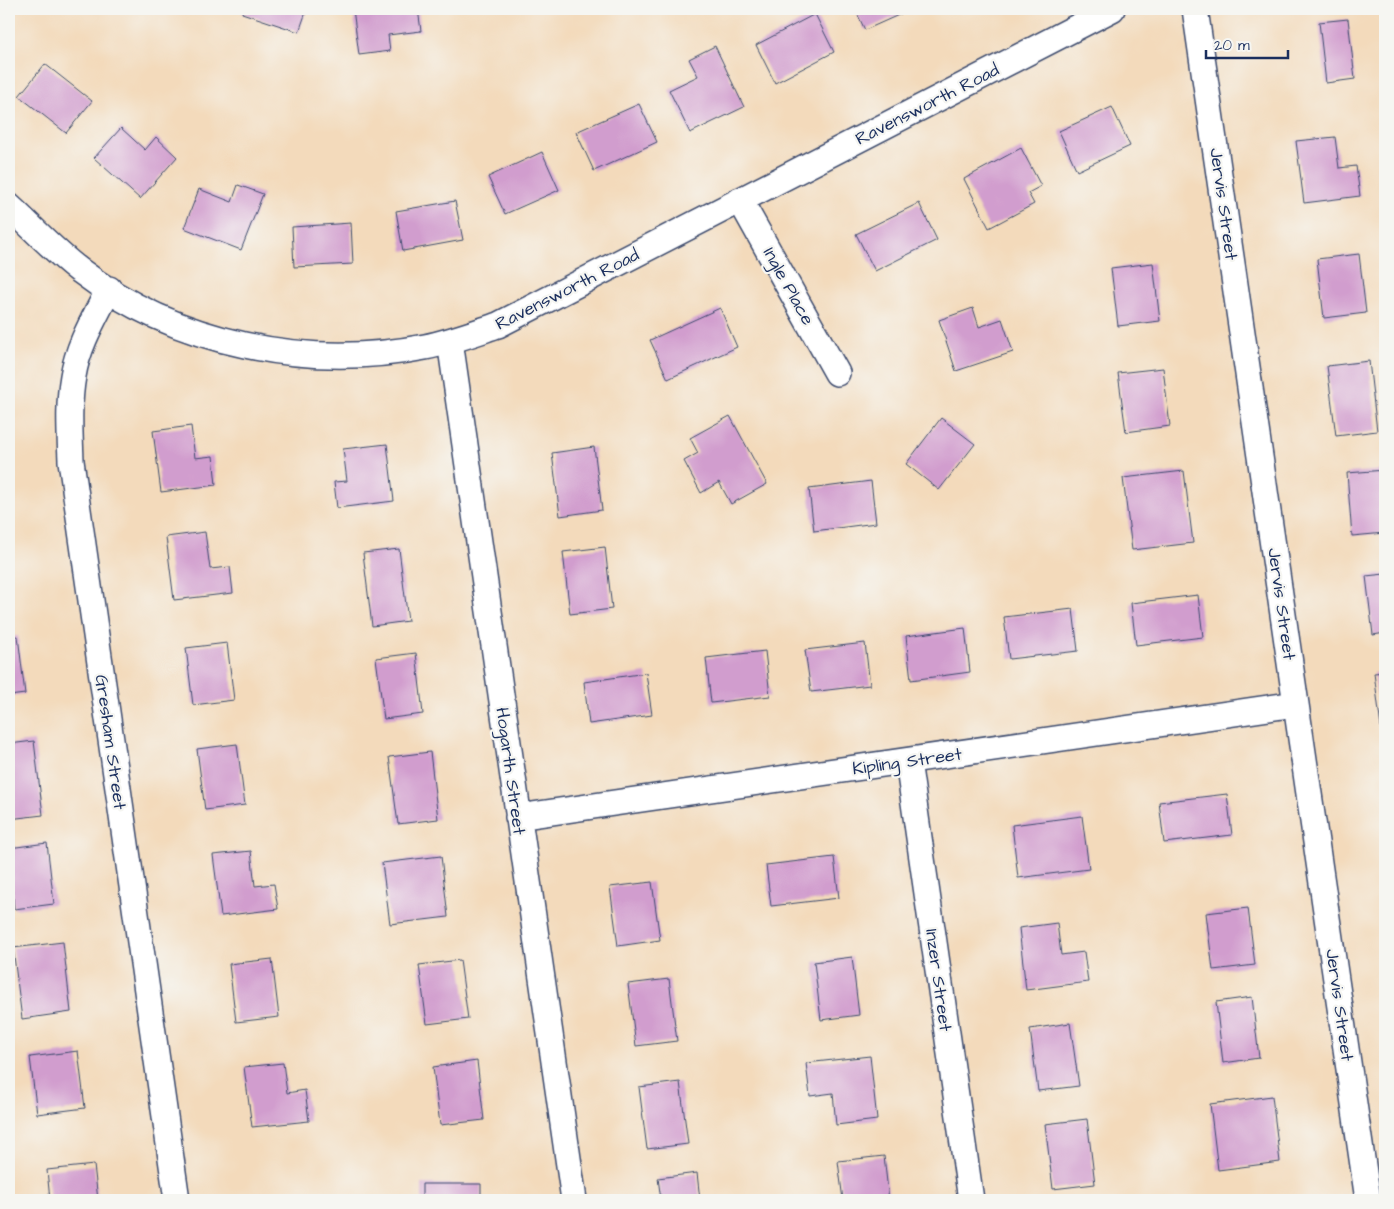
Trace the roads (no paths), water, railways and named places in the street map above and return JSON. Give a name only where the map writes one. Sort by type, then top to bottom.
[{"type":"street","name":"Ravensworth Road","points":[[9,206],[79,270],[153,314],[200,333],[252,347],[308,354],[364,355],[424,347],[450,341],[498,325],[1112,9]]},
{"type":"street","name":"Jervis Street","points":[[1196,9],[1368,1200]]},
{"type":"street","name":"Ingle Place","points":[[740,200],[837,373]]},
{"type":"street","name":"Gresham Street","points":[[109,289],[82,343],[73,375],[70,410],[71,461],[177,1200]]},
{"type":"street","name":"Hogarth Street","points":[[450,341],[574,1200]]},
{"type":"street","name":"Kipling Street","points":[[518,817],[1296,704]]},
{"type":"street","name":"Inzer Street","points":[[908,761],[971,1200]]}]
